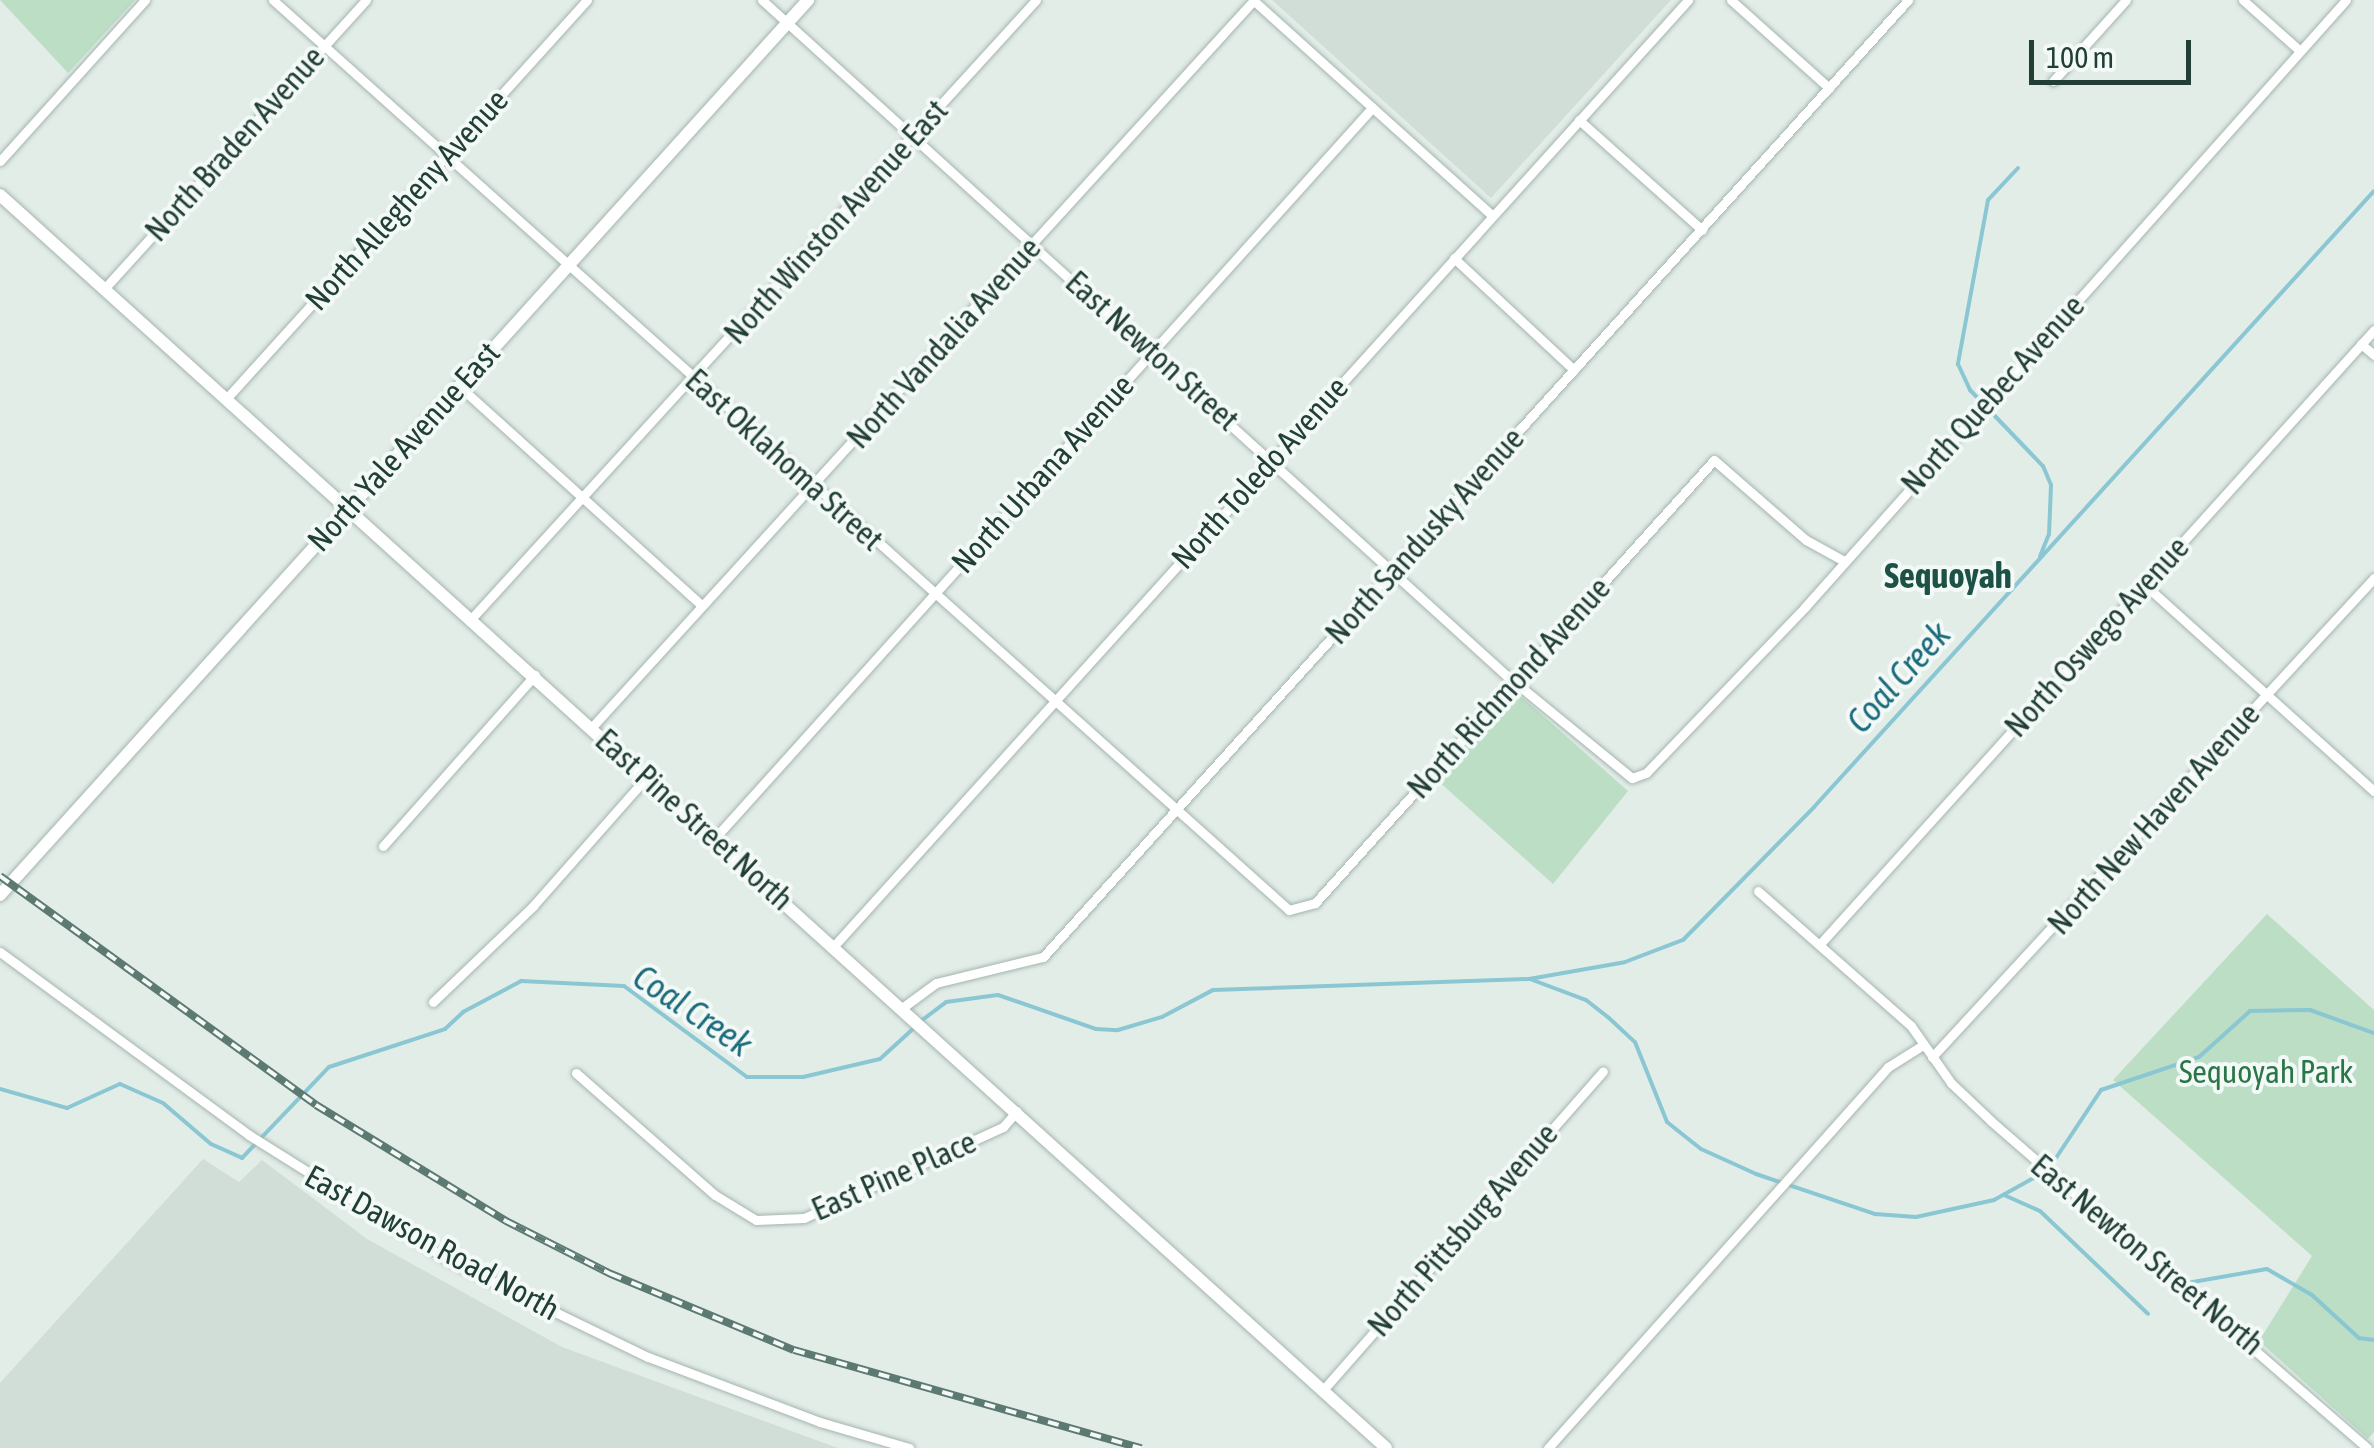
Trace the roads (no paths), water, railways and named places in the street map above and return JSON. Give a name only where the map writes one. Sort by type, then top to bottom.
[{"type":"main road","name":"North Yale Avenue East","points":[[0,895],[808,0]]},
{"type":"main road","name":"East Pine Street North","points":[[0,194],[1386,1448]]},
{"type":"street","points":[[0,161],[145,0]]},
{"type":"street","name":"East Oklahoma Street","points":[[273,0],[1175,812],[1279,904],[1300,912]]},
{"type":"street","name":"North Braden Avenue","points":[[104,289],[366,0]]},
{"type":"street","name":"North Allegheny Avenue","points":[[226,399],[587,0]]},
{"type":"street","name":"East Newton Street","points":[[762,0],[1516,682],[1632,778]]},
{"type":"street","name":"North Winston Avenue East","points":[[472,618],[1036,0]]},
{"type":"street","points":[[1253,0],[1492,215]]},
{"type":"street","name":"North Vandalia Avenue","points":[[592,727],[1253,0]]},
{"type":"street","name":"North Toledo Avenue","points":[[834,947],[1688,0]]},
{"type":"street","points":[[1731,0],[1829,88]]},
{"type":"street","name":"North Sandusky Avenue","points":[[905,1011],[936,983],[1043,957],[1908,0]]},
{"type":"street","points":[[2053,81],[2126,0]]},
{"type":"street","points":[[2244,0],[2300,51]]},
{"type":"street","name":"North Quebec Avenue","points":[[1632,778],[1646,773],[1844,561],[2346,0]]},
{"type":"street","name":"North Urbana Avenue","points":[[714,839],[1372,108]]},
{"type":"street","points":[[1580,120],[1702,230]]},
{"type":"street","points":[[1454,258],[1574,370]]},
{"type":"street","name":"North Oswego Avenue","points":[[1820,944],[2374,330]]},
{"type":"street","points":[[2361,344],[2374,356]]},
{"type":"street","points":[[459,386],[702,604]]},
{"type":"street","name":"North Richmond Avenue","points":[[1300,912],[1316,903],[1714,460],[1806,540],[1844,561]]},
{"type":"street","name":"North New Haven Avenue","points":[[1932,1057],[2374,578]]},
{"type":"street","points":[[2145,585],[2374,791]]},
{"type":"street","points":[[383,846],[535,676]]},
{"type":"street","points":[[433,1002],[533,906],[646,778]]},
{"type":"street","points":[[1758,892],[1820,944],[1932,1057]]},
{"type":"street","name":"East Dawson Road North","points":[[0,952],[271,1149],[448,1260],[604,1337],[766,1404],[910,1448]]},
{"type":"street","points":[[1548,1448],[1888,1067],[1923,1045]]},
{"type":"street","name":"East Newton Street North","points":[[1932,1057],[1991,1121],[2368,1448]]},
{"type":"street","name":"North Pittsburg Avenue","points":[[1323,1390],[1602,1071]]},
{"type":"street","name":"East Pine Place","points":[[576,1073],[715,1196],[767,1220],[804,1218],[1003,1127],[1017,1111]]},
{"type":"waterway","points":[[2018,168],[1988,200],[1958,364],[1970,390],[2043,466],[2051,485],[2049,534],[2040,556]]},
{"type":"waterway","name":"Coal Creek","points":[[921,1021],[946,1002],[998,995],[1096,1029],[1118,1030],[1162,1017],[1213,990],[1529,979],[1625,962],[1683,940],[1814,807],[2374,191]]},
{"type":"waterway","name":"Coal Creek","points":[[1530,979],[1586,1000],[1609,1018],[1635,1042],[1667,1122],[1701,1149],[1756,1174],[1875,1214],[1916,1217],[1994,1200],[2041,1174]]},
{"type":"waterway","name":"Coal Creek","points":[[0,1089],[67,1108],[120,1084],[163,1103],[211,1144],[242,1158],[329,1067],[445,1029],[463,1012],[521,981],[624,986],[747,1077],[803,1077],[880,1059],[914,1028]]},
{"type":"waterway","name":"Coal Creek","points":[[2052,1164],[2101,1090],[2199,1057],[2250,1011],[2310,1010],[2374,1033]]},
{"type":"waterway","points":[[2004,1195],[2040,1211],[2148,1314]]},
{"type":"waterway","points":[[2187,1283],[2267,1269],[2312,1295],[2359,1338],[2374,1340]]},
{"type":"railway","points":[[0,876],[316,1105],[506,1221],[611,1274],[794,1350],[1141,1448]]},
{"type":"district","name":"Sequoyah","points":[[1948,575]]},
{"type":"park label","name":"Sequoyah Park","points":[[2266,1072]]}]
